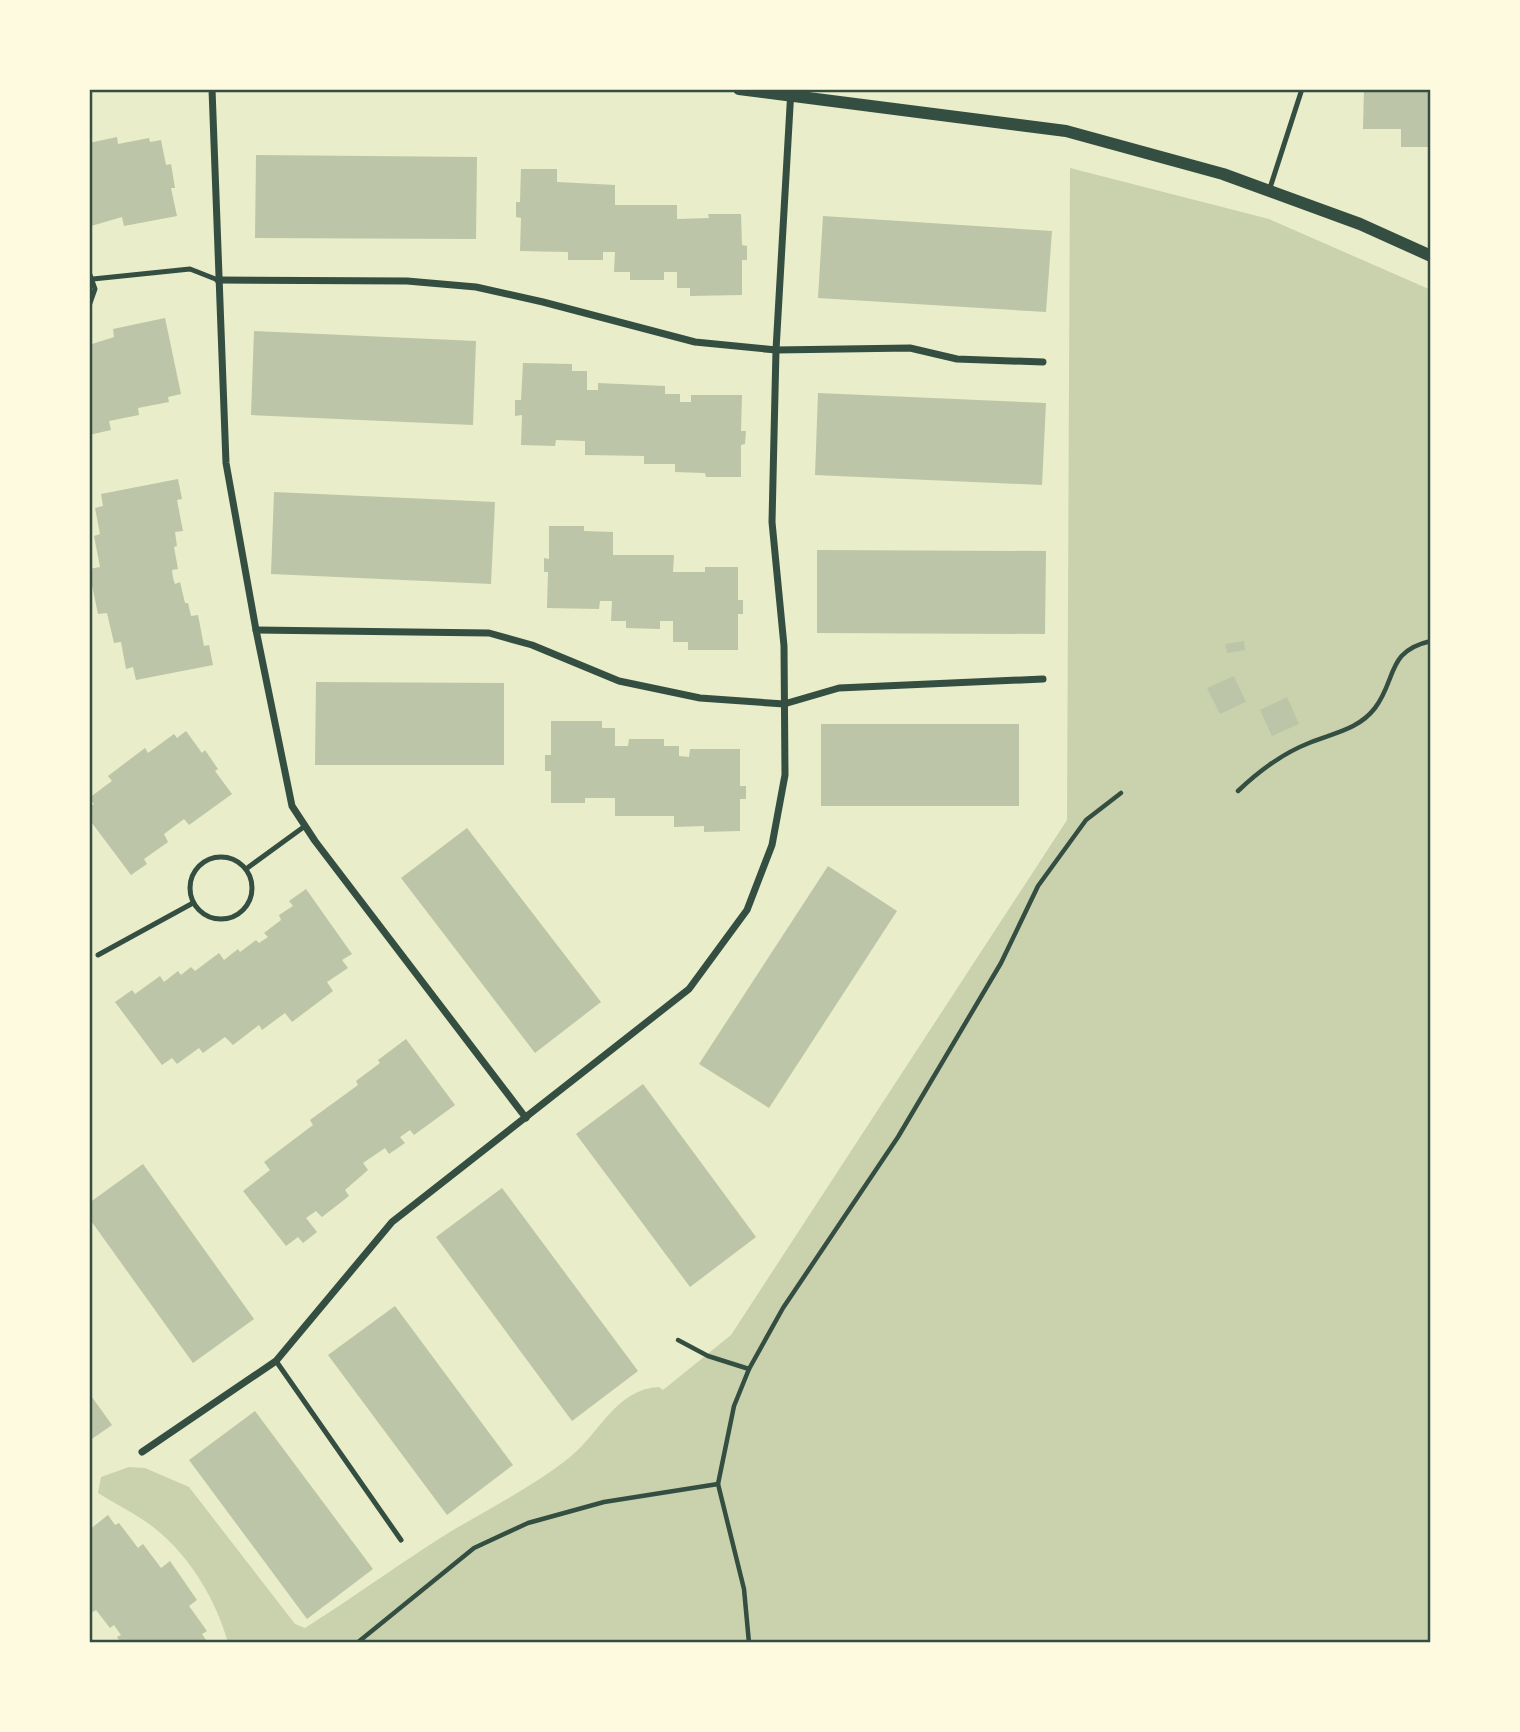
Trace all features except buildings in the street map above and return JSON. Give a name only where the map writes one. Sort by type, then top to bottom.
[{"type":"street","points":[[212,89],[226,463],[256,631],[292,806],[526,1118]]},
{"type":"street","points":[[739,89],[791,93],[1066,131],[1223,174],[1360,224],[1431,256]]},
{"type":"street","points":[[142,1452],[276,1361],[392,1222],[689,989],[747,910],[772,845],[785,775],[783,646],[772,522],[776,351],[791,93]]},
{"type":"street","points":[[218,280],[407,281],[476,287],[695,342],[776,351],[910,348],[957,359],[1043,362]]},
{"type":"street","points":[[256,631],[489,633],[532,645],[619,681],[700,698],[784,704],[839,688],[1043,679]]},
{"type":"lane","points":[[1269,191],[1302,89]]},
{"type":"lane","points":[[93,279],[190,269],[218,280]]},
{"type":"lane","points":[[89,272],[95,289],[89,306]]},
{"type":"lane","points":[[246,869],[305,826]]},
{"type":"lane","points":[[219,857],[229,858],[246,869],[252,889],[246,907],[238,915],[218,920],[200,911],[194,903],[191,883],[194,873],[209,860],[219,857]]},
{"type":"lane","points":[[98,955],[194,903]]},
{"type":"lane","points":[[276,1361],[401,1540]]},
{"type":"path","points":[[1238,791],[1266,766],[1310,743],[1339,734],[1355,725],[1375,708],[1400,655],[1418,644],[1431,641]]},
{"type":"path","points":[[749,1643],[744,1589],[718,1485],[734,1406],[749,1369],[783,1308],[898,1137],[1001,963],[1038,886],[1086,820],[1121,793]]},
{"type":"path","points":[[678,1340],[708,1356],[749,1369]]},
{"type":"path","points":[[357,1643],[474,1548],[528,1523],[604,1502],[718,1485]]},
{"type":"green space","points":[[1070,168],[1269,219],[1431,290],[1431,1643],[228,1643],[210,1597],[192,1567],[157,1530],[98,1493],[101,1477],[129,1467],[145,1468],[189,1487],[295,1624],[305,1628],[434,1542],[554,1469],[581,1447],[631,1395],[659,1387],[663,1390],[731,1335],[1067,820]]}]
